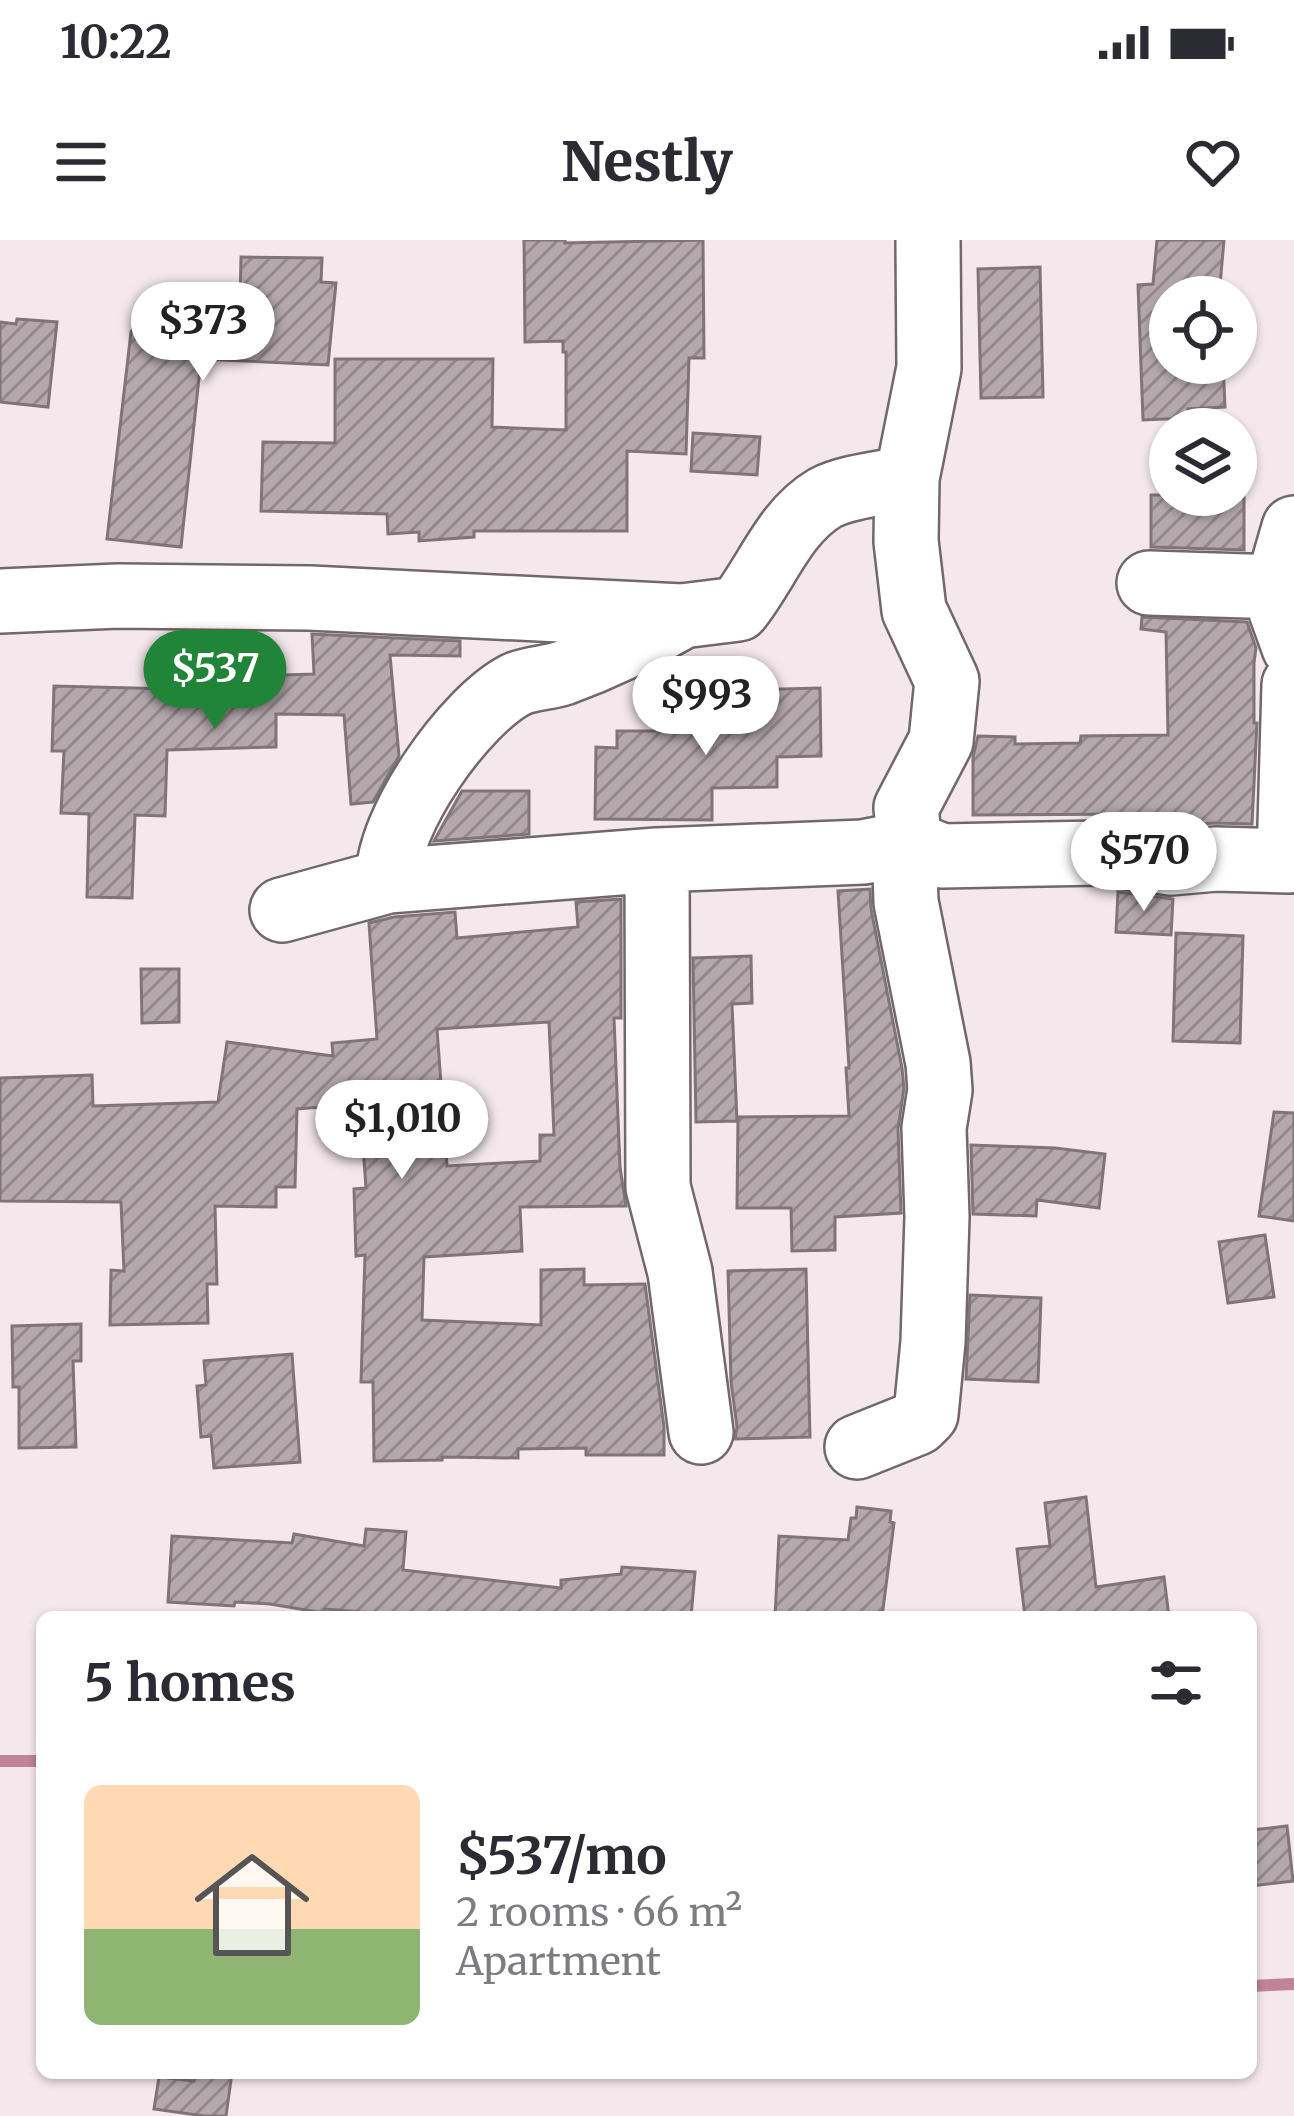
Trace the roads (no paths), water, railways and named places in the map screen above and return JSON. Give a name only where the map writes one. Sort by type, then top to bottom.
[{"type":"street","points":[[857,1447],[917,1423],[926,1414],[933,1342],[934,1128],[940,1090],[906,902],[905,872],[910,843],[906,808],[941,741],[947,681],[914,610],[906,541],[907,478],[929,368],[928,240]]},
{"type":"street","points":[[0,602],[118,596],[310,598],[682,616],[738,609],[797,519],[827,496],[907,478]]},
{"type":"street","points":[[1294,528],[1277,587],[1294,647]]},
{"type":"street","points":[[1149,583],[1277,587]]},
{"type":"street","points":[[475,608],[519,683]]},
{"type":"street","points":[[388,881],[387,863],[416,792],[478,712],[519,683],[556,676],[597,660],[682,616]]},
{"type":"street","points":[[282,910],[388,881],[657,860],[863,852],[910,843],[942,856],[1100,853],[1171,863],[1289,860],[1294,685]]},
{"type":"street","points":[[657,860],[658,1187],[680,1272],[700,1432]]},
{"type":"waterway","points":[[0,1761],[36,1761]]},
{"type":"waterway","points":[[1257,1986],[1294,1984]]}]
